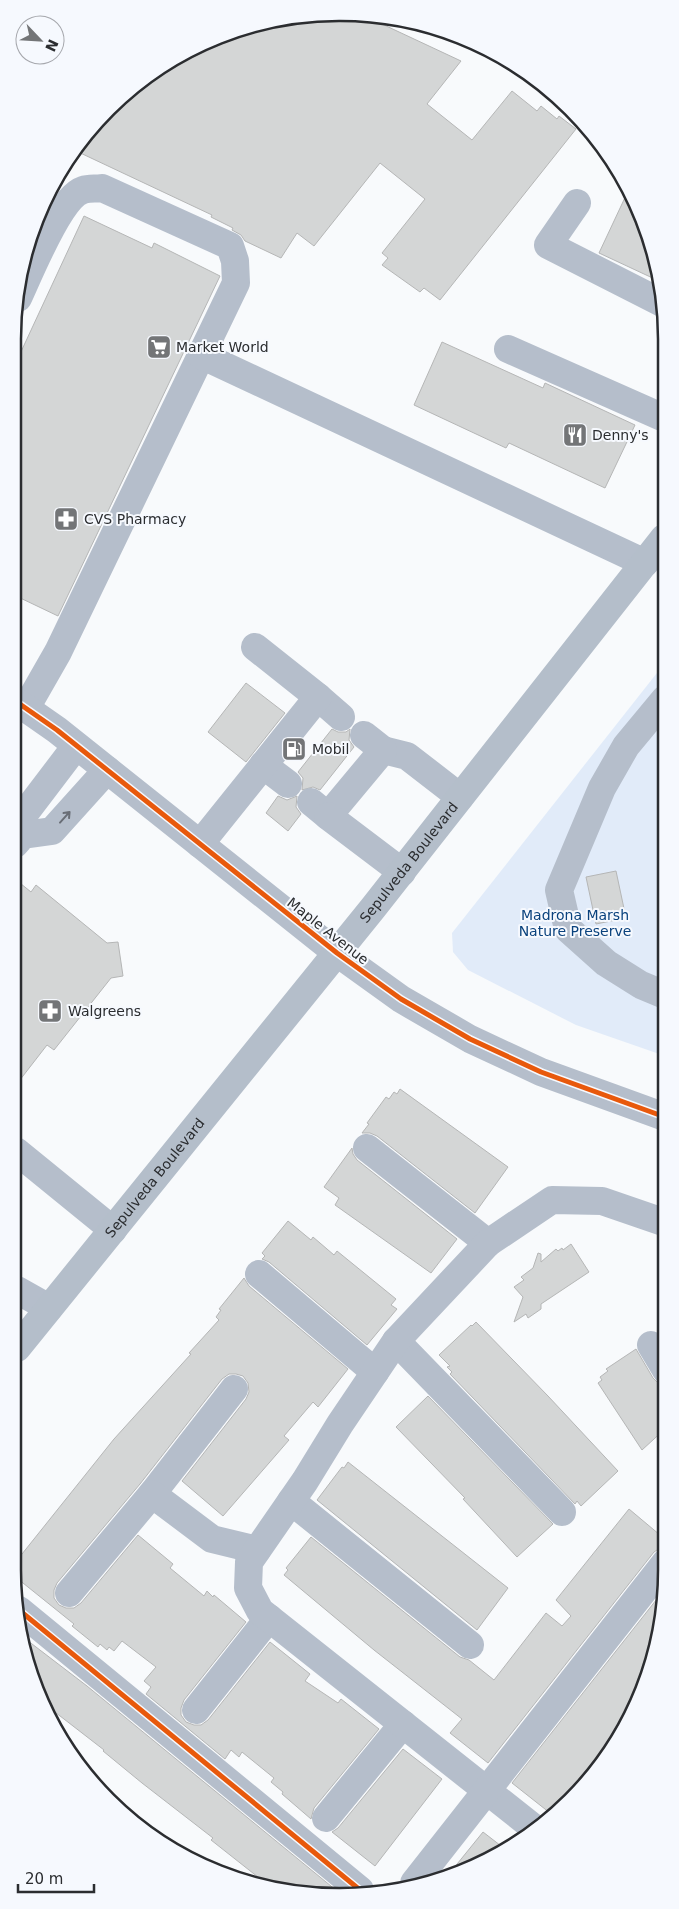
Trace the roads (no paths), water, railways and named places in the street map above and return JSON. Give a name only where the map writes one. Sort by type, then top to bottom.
[{"type":"main road","name":"Sepulveda Boulevard","points":[[21,1343],[402,872],[658,546]]},
{"type":"street","points":[[21,703],[58,652],[236,284],[235,261],[230,246],[102,188],[82,190],[68,200],[58,215],[27,280]]},
{"type":"street","points":[[577,203],[548,245],[655,299]]},
{"type":"street","points":[[508,349],[658,415]]},
{"type":"street","points":[[201,355],[644,563]]},
{"type":"street","points":[[256,647],[342,717]]},
{"type":"street","points":[[200,844],[318,697]]},
{"type":"street","name":"Maple Avenue","points":[[21,705],[107,770],[337,953],[401,999],[470,1039],[541,1072],[658,1114]]},
{"type":"street","points":[[658,706],[626,746],[602,788],[559,890],[568,929],[606,963],[641,985],[658,992]]},
{"type":"street","points":[[402,872],[320,809],[374,742],[407,756],[460,797]]},
{"type":"street","points":[[21,824],[22,817],[76,746]]},
{"type":"street","points":[[263,765],[288,784]]},
{"type":"street","points":[[21,839],[52,831],[107,770]]},
{"type":"street","points":[[367,1148],[488,1244]]},
{"type":"street","points":[[21,1155],[112,1230]]},
{"type":"street","points":[[530,1824],[260,1611],[248,1588],[249,1562],[292,1501],[396,1341],[488,1244],[552,1200],[602,1200],[658,1220]]},
{"type":"street","points":[[259,1274],[375,1372]]},
{"type":"street","points":[[21,1292],[49,1308]]},
{"type":"street","points":[[396,1341],[562,1512]]},
{"type":"street","points":[[650,1345],[658,1358]]},
{"type":"street","points":[[69,1593],[152,1494],[234,1389]]},
{"type":"street","points":[[152,1494],[212,1539],[257,1550]]},
{"type":"street","points":[[292,1501],[470,1645]]},
{"type":"street","points":[[418,1878],[658,1572]]},
{"type":"street","points":[[25,1615],[357,1887]]},
{"type":"street","points":[[196,1710],[269,1618]]},
{"type":"street","points":[[326,1818],[403,1724]]},
{"type":"place","name":"Market World","points":[[159,347]]},
{"type":"place","name":"Denny's","points":[[575,435]]},
{"type":"place","name":"CVS Pharmacy","points":[[66,519]]},
{"type":"place","name":"Mobil","points":[[294,749]]},
{"type":"place","name":"Walgreens","points":[[50,1011]]},
{"type":"park label","name":"Madrona Marsh Nature Preserve","points":[[575,924]]}]
